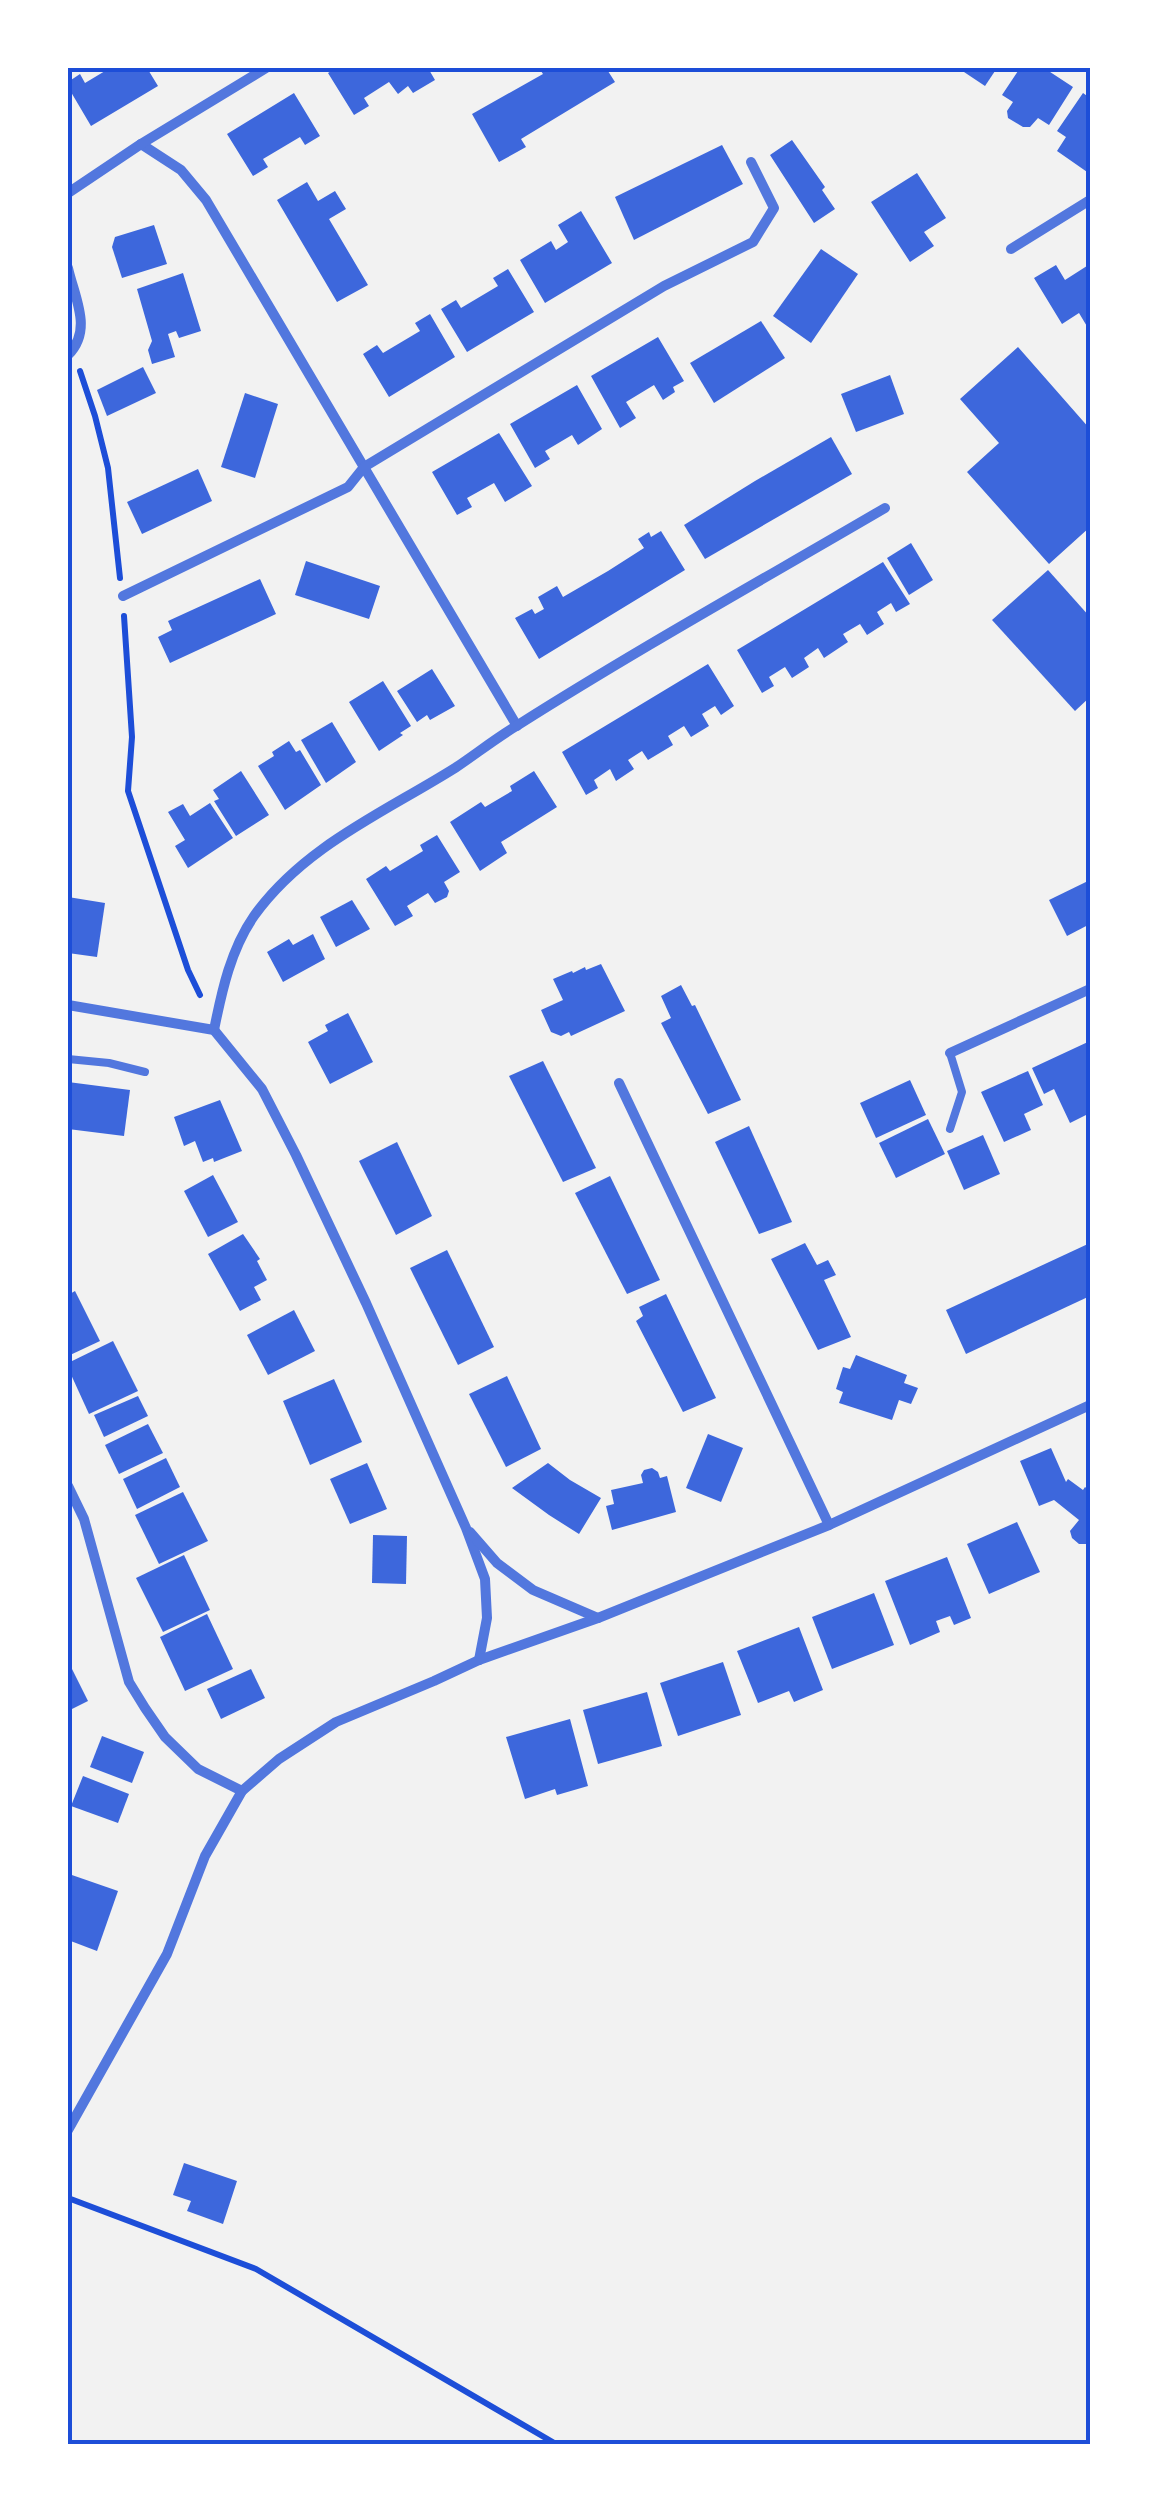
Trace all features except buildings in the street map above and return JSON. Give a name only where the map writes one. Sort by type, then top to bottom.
[{"type":"street","points":[[68,193],[266,68]]},
{"type":"street","points":[[141,144],[181,170],[206,200],[516,726]]},
{"type":"street","points":[[122,596],[348,487],[364,466],[664,286],[754,242],[774,208],[751,162]]},
{"type":"street","points":[[1012,248],[1090,200]]},
{"type":"street","points":[[68,268],[82,328],[80,340],[70,353]]},
{"type":"street","points":[[214,1030],[232,958],[254,916],[284,882],[322,850],[364,819],[455,768],[516,726],[884,508]]},
{"type":"street","points":[[950,1053],[1090,989]]},
{"type":"street","points":[[68,1005],[214,1030],[262,1089],[366,1303],[486,1578],[486,1618],[479,1660]]},
{"type":"street","points":[[619,1083],[829,1524]]},
{"type":"street","points":[[68,2130],[167,1954],[205,1856],[242,1791],[279,1759],[336,1722],[479,1660],[598,1618],[829,1524],[1090,1404]]},
{"type":"street","points":[[68,1486],[84,1519],[129,1682],[176,1748],[198,1769],[242,1791]]},
{"type":"street","points":[[466,1528],[497,1562],[533,1590],[598,1618]]},
{"type":"lane","points":[[950,1053],[962,1092],[950,1128]]},
{"type":"lane","points":[[68,1059],[145,1072]]},
{"type":"path","points":[[70,353],[95,416],[108,468],[132,737],[128,791],[188,970],[202,999],[218,1011]]},
{"type":"path","points":[[68,2198],[256,2269],[556,2444]]}]
